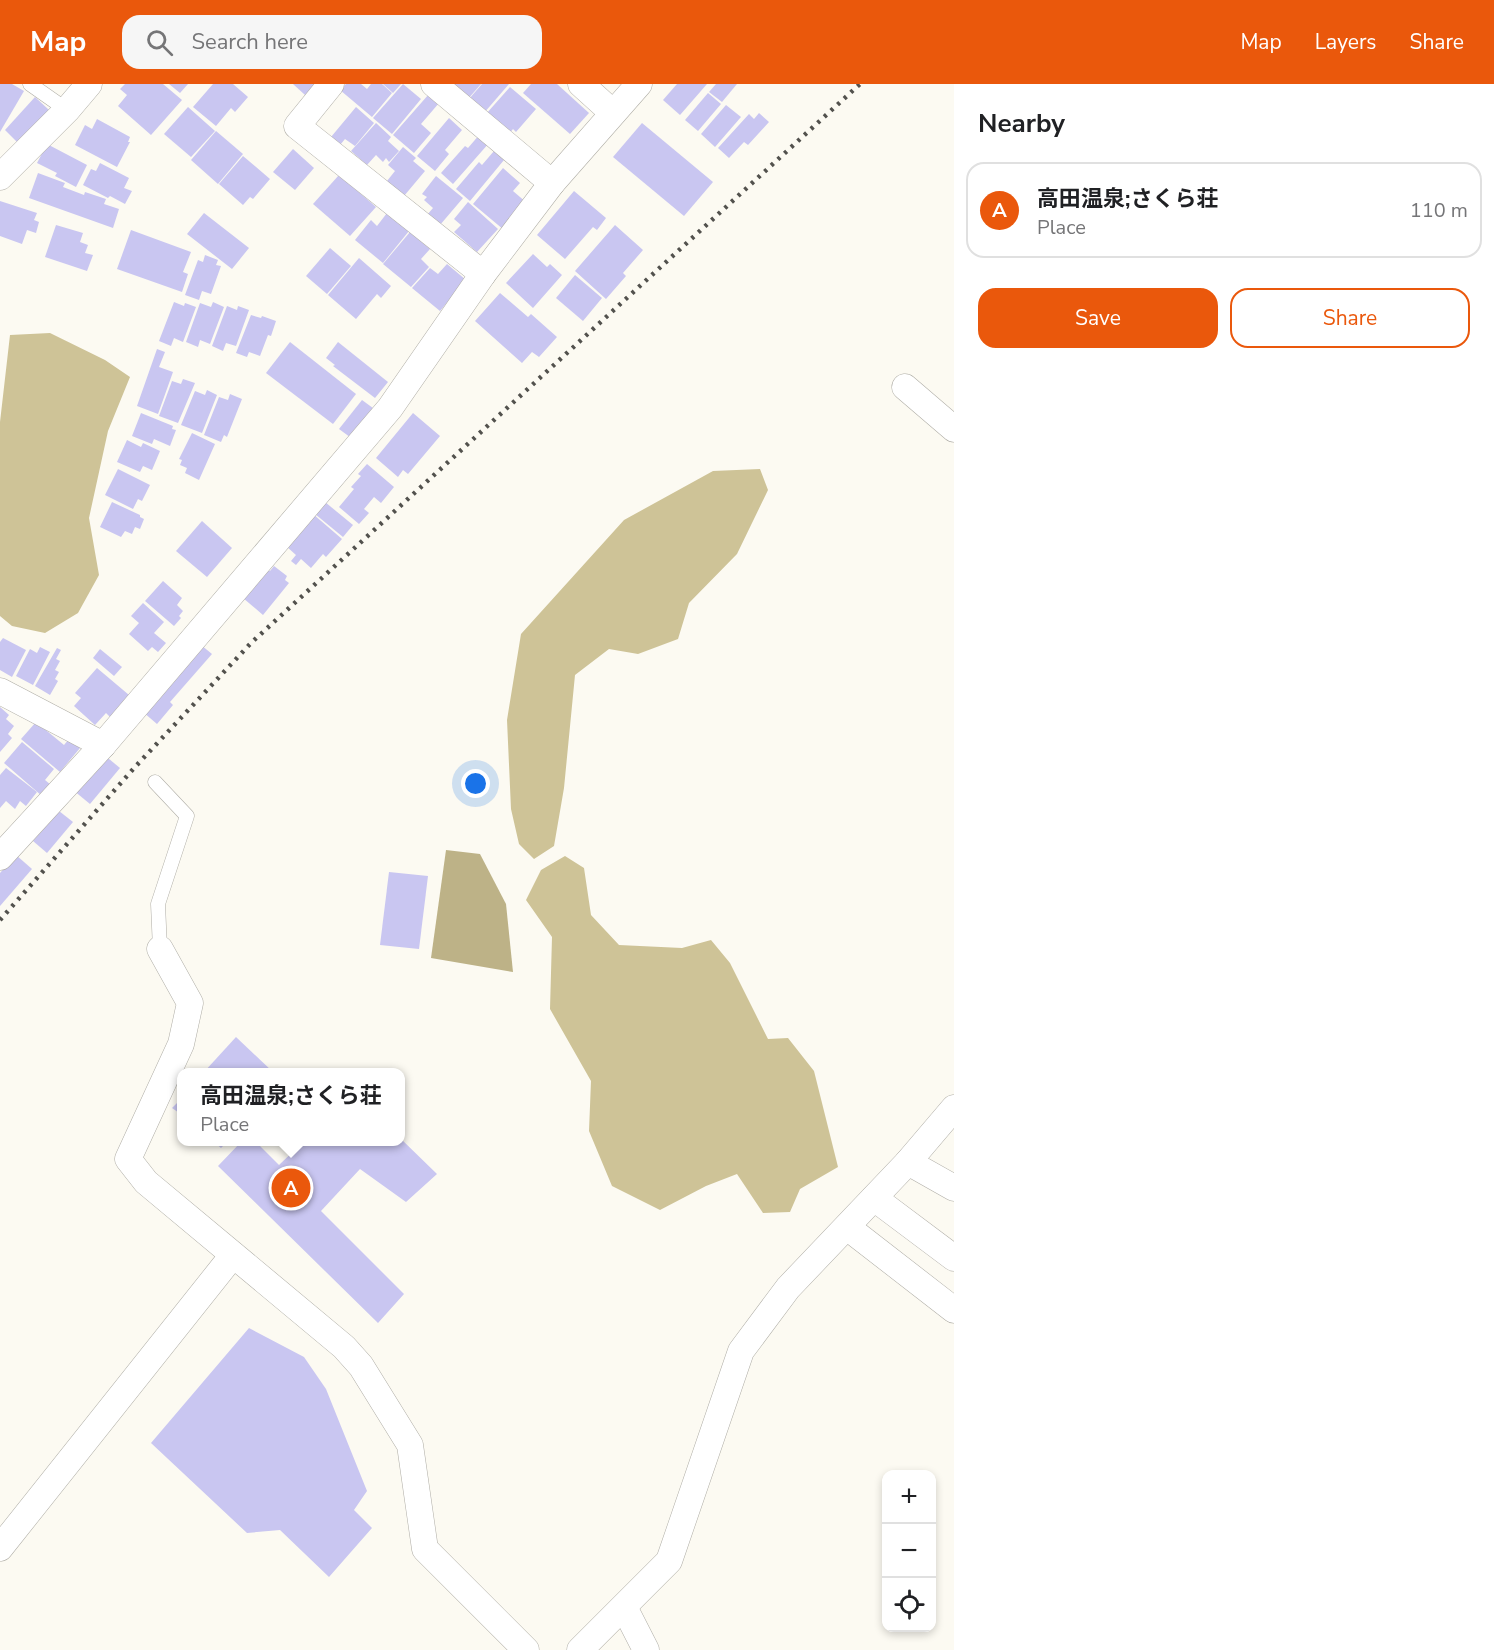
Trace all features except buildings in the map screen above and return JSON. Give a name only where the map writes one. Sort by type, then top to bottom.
[{"type":"street","points":[[0,177],[67,110],[89,84]]},
{"type":"street","points":[[331,84],[297,126],[483,274]]},
{"type":"street","points":[[434,84],[552,183]]},
{"type":"street","points":[[580,84],[613,113]]},
{"type":"street","points":[[0,857],[103,745],[390,408],[483,274],[552,183],[639,84]]},
{"type":"street","points":[[905,387],[954,429]]},
{"type":"street","points":[[0,691],[103,745]]},
{"type":"street","points":[[160,949],[190,1003],[181,1044],[128,1160],[146,1182],[344,1347],[361,1366],[410,1446],[425,1549],[526,1650]]},
{"type":"street","points":[[580,1650],[669,1561],[741,1352],[788,1288],[908,1162],[954,1108]]},
{"type":"street","points":[[908,1162],[954,1188]]},
{"type":"street","points":[[874,1198],[954,1258]]},
{"type":"street","points":[[847,1227],[954,1310]]},
{"type":"street","points":[[0,1548],[233,1255]]},
{"type":"street","points":[[624,1607],[646,1650]]},
{"type":"lane","points":[[30,84],[67,110]]},
{"type":"lane","points":[[155,782],[187,816],[158,904],[160,949]]},
{"type":"shaded area","points":[[50,333],[105,360],[130,377],[108,431],[89,518],[99,575],[78,613],[45,633],[12,626],[0,616],[0,422],[10,335]]},
{"type":"shaded area","points":[[760,469],[768,490],[737,554],[689,603],[678,639],[638,654],[609,649],[575,675],[564,788],[554,846],[534,859],[519,844],[511,809],[507,720],[521,634],[624,520],[713,471]]},
{"type":"shaded area","points":[[446,850],[480,854],[506,904],[513,972],[431,958]]},
{"type":"shaded area","points":[[565,856],[584,868],[591,915],[619,945],[682,948],[711,940],[730,963],[768,1039],[788,1038],[814,1071],[838,1167],[800,1189],[790,1212],[763,1213],[737,1174],[706,1186],[660,1210],[612,1186],[589,1131],[591,1081],[550,1009],[552,937],[526,900],[541,870]]},
{"type":"railway","points":[[0,920],[135,767],[251,643],[860,84]]},
{"type":"place","name":"高田温泉;さくら荘","points":[[291,1188]]}]
